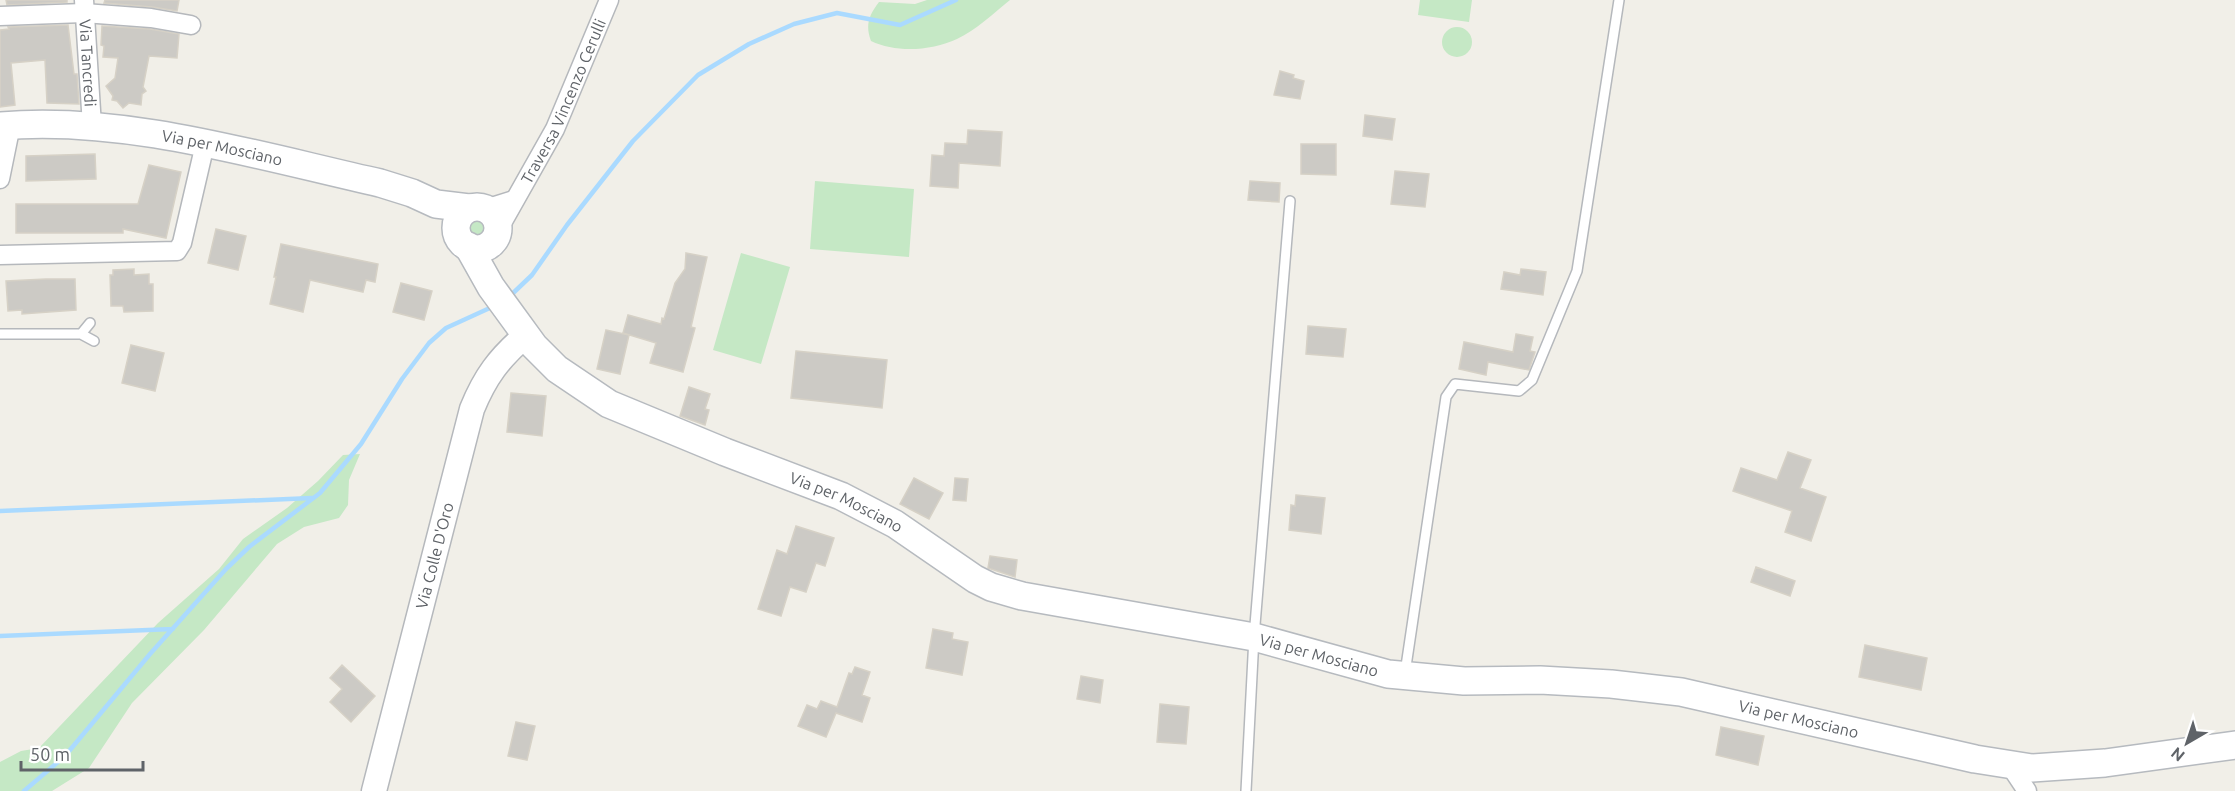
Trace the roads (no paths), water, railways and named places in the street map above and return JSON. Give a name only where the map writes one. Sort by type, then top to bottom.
[{"type":"main road","name":"Via per Mosciano","points":[[5,126],[92,126],[131,130],[380,183],[436,204],[478,227],[491,287],[526,335],[557,369],[609,404],[725,452],[841,496],[895,524],[975,579],[991,587],[1022,596],[1254,637],[1388,674],[1464,681],[1576,682],[1681,692],[1975,759],[2032,768],[2105,763],[2235,745]]},
{"type":"street","name":"Traversa Vincenzo Cerulli","points":[[478,227],[514,200],[555,129],[609,0]]},
{"type":"street","points":[[0,16],[84,6],[192,25]]},
{"type":"street","name":"Via Tancredi","points":[[84,6],[92,126]]},
{"type":"street","points":[[0,179],[5,126]]},
{"type":"street","points":[[0,255],[177,251],[182,243],[205,144]]},
{"type":"street","points":[[478,227],[514,200]]},
{"type":"street","name":"Via Colle D'Oro","points":[[374,791],[472,410],[482,385],[492,370],[526,335]]},
{"type":"street","points":[[2009,764],[2027,791]]},
{"type":"lane","points":[[1404,675],[1446,397],[1455,384],[1519,391],[1532,380],[1577,271],[1618,0]]},
{"type":"lane","points":[[1246,791],[1254,637],[1290,201]]},
{"type":"lane","points":[[81,333],[90,323]]},
{"type":"lane","points":[[0,334],[81,333],[94,340]]},
{"type":"waterway","points":[[510,296],[532,275],[567,225],[633,141],[698,75],[749,44],[794,24],[837,13],[900,25],[956,0]]},
{"type":"waterway","points":[[24,791],[65,756],[150,654],[226,569],[249,547],[320,493],[361,444],[402,379],[429,343],[446,328],[492,307]]},
{"type":"waterway","points":[[0,511],[312,498]]},
{"type":"waterway","points":[[0,636],[173,629]]}]
